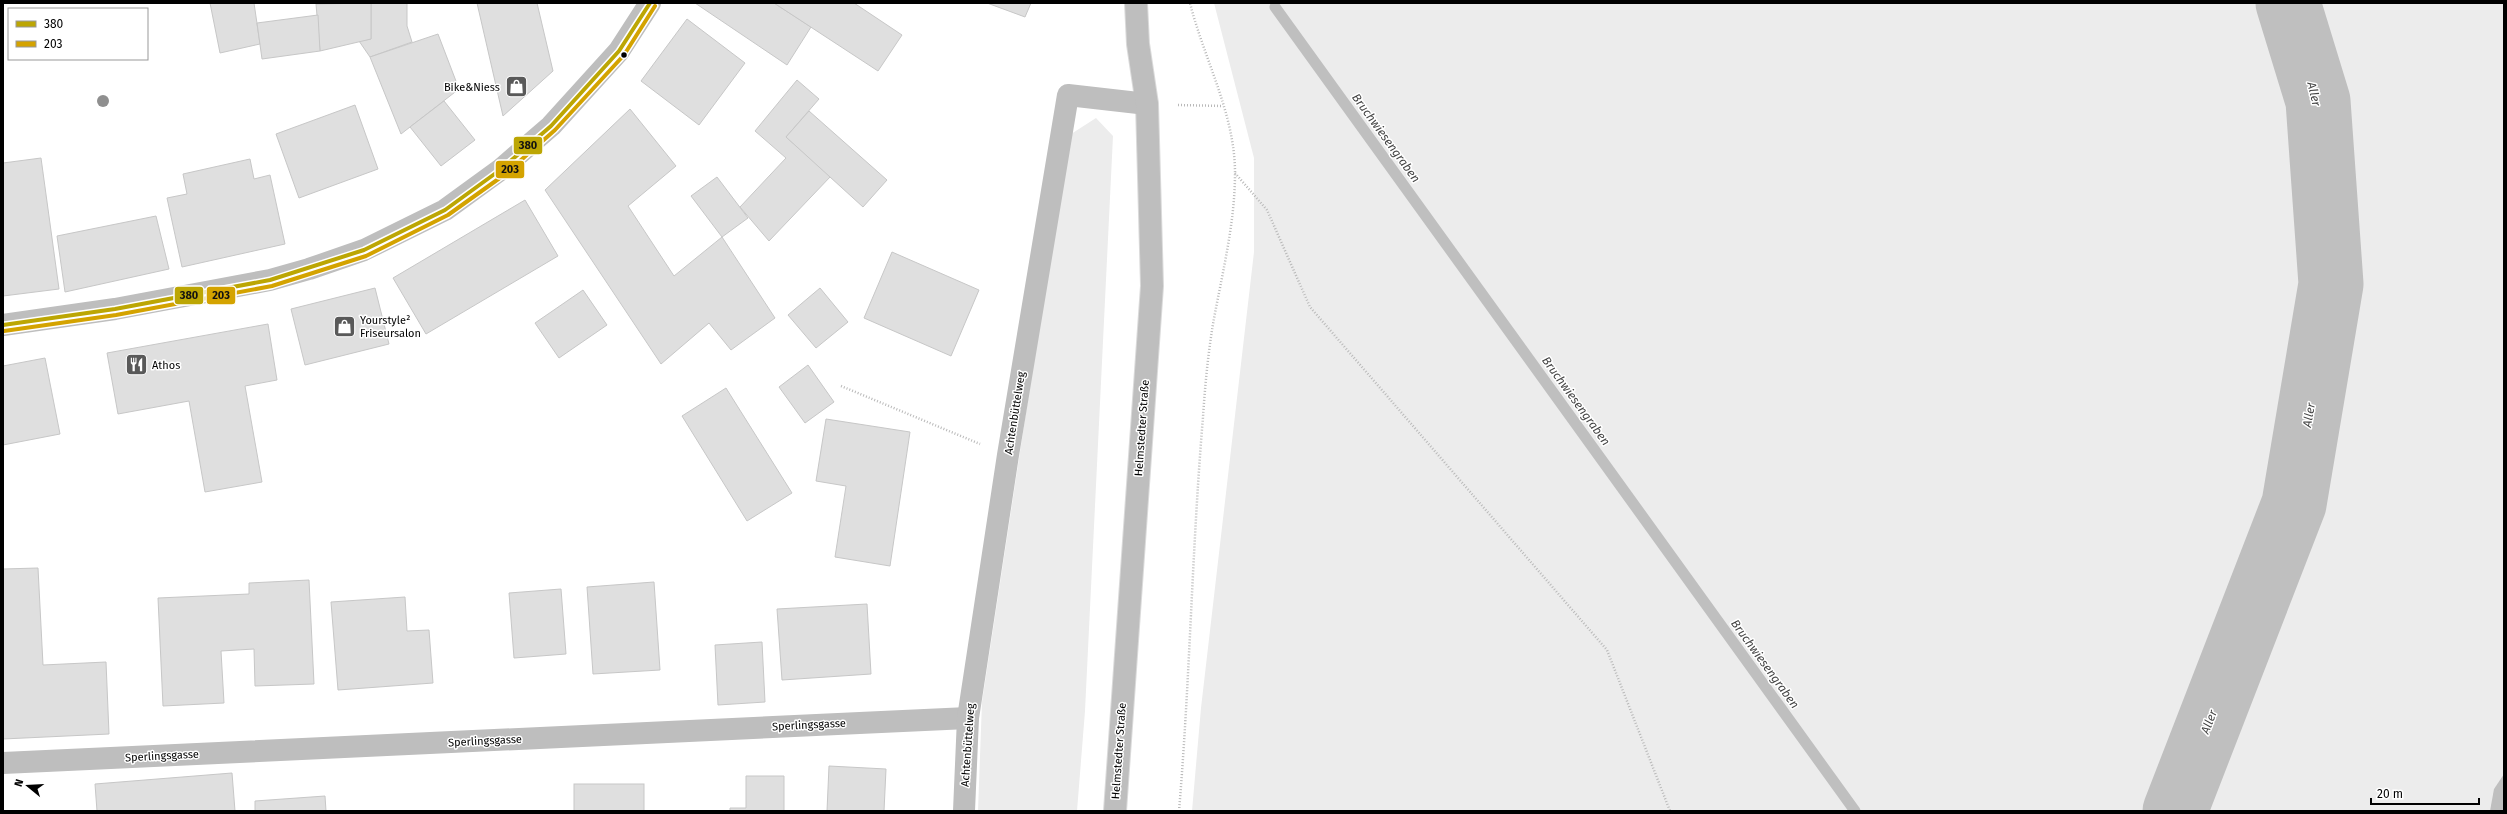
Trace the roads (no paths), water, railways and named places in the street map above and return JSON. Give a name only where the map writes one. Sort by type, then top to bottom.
[{"type":"street","points":[[3,325],[115,309],[270,280],[310,269],[364,250],[445,210],[500,170],[551,126],[619,51],[650,3]]},
{"type":"street","name":"Helmstedter Straße","points":[[1123,3],[1138,44]]},
{"type":"street","name":"Helmstedter Straße","points":[[1115,811],[1152,286],[1148,104],[1138,44],[1136,3]]},
{"type":"street","name":"Achtenbüttelweg","points":[[964,811],[968,718],[1008,455],[1068,95],[1148,104]]},
{"type":"street","name":"Sperlingsgasse","points":[[3,763],[968,718]]},
{"type":"waterway","name":"Aller","points":[[2175,811],[2294,504],[2331,284],[2318,101],[2288,3]]},
{"type":"waterway","name":"Bruchwiesengraben","points":[[1275,7],[1855,811]]},
{"type":"place","name":"Bike&Niess","points":[[516,87]]},
{"type":"place","name":"Yourstyle² Friseursalon","points":[[344,326]]},
{"type":"place","name":"Athos","points":[[137,365]]}]
